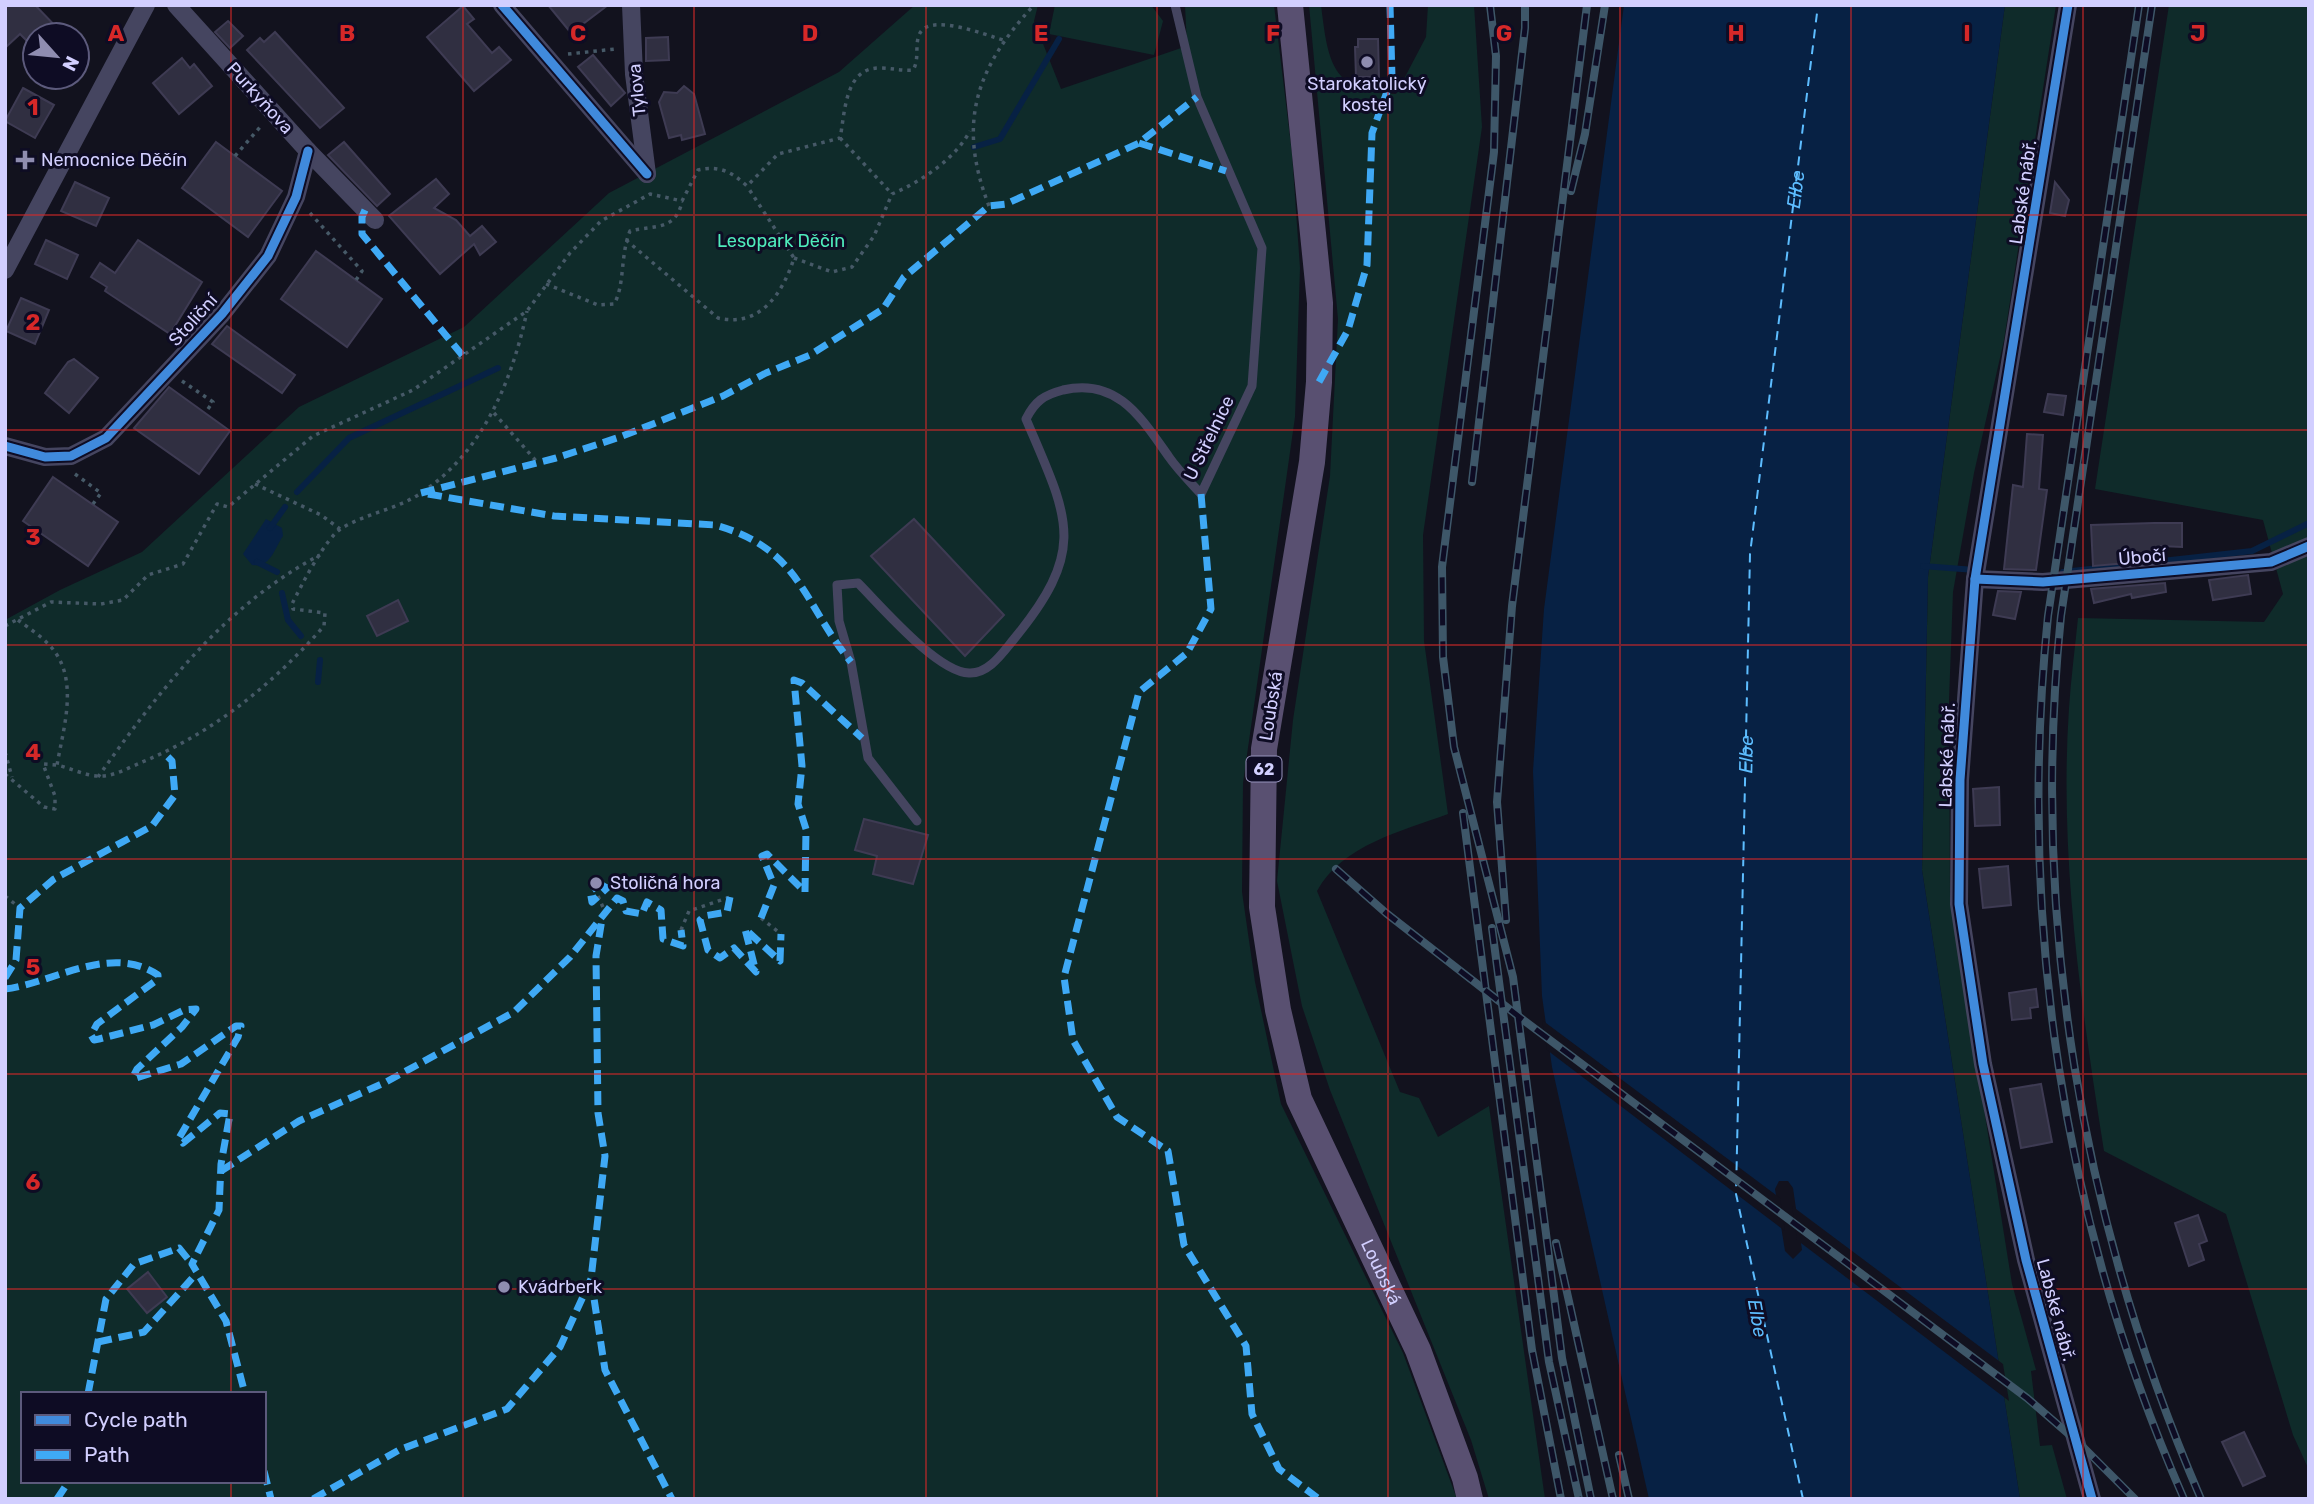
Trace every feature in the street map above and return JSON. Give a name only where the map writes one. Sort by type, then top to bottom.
[{"type":"main road","name":"Loubská","points":[[1290,5],[1320,303],[1319,383],[1312,462],[1264,749],[1262,907],[1278,1010],[1299,1099],[1418,1350],[1465,1478],[1469,1499]]},
{"type":"street","points":[[5,270],[146,5]]},
{"type":"street","name":"Purkyňova","points":[[176,5],[308,151],[375,220]]},
{"type":"street","points":[[502,5],[545,57]]},
{"type":"street","name":"Tylova","points":[[545,57],[647,174],[631,5]]},
{"type":"street","name":"Labské nábř.","points":[[2068,5],[2028,266],[2011,349],[1975,579],[1960,780],[1959,904],[1983,1064],[2026,1260],[2092,1499]]},
{"type":"street","name":"Stoliční","points":[[54,457],[71,456],[106,438],[222,314],[268,256],[296,197],[308,151]]},
{"type":"street","points":[[5,446],[54,457]]},
{"type":"street","name":"Úbočí","points":[[1975,579],[2043,582],[2272,562],[2309,546]]},
{"type":"lane","name":"U Střelnice","points":[[917,821],[868,758],[851,662],[839,621],[837,584],[858,583],[943,664],[968,673],[985,669],[1042,605],[1062,563],[1065,523],[1054,484],[1026,419],[1033,405],[1044,396],[1066,389],[1095,389],[1120,399],[1140,413],[1171,460],[1201,494],[1252,386],[1262,248],[1197,97],[1175,5]]},
{"type":"path","points":[[546,284],[598,305],[614,304],[620,293],[621,258],[630,231],[671,223],[678,217],[682,201],[698,170],[711,167],[733,173],[747,186],[794,258],[832,272],[852,267],[874,236],[892,194],[912,185],[962,147],[970,131],[984,77],[1003,40],[1034,5]]},
{"type":"path","points":[[840,138],[846,94],[856,81],[872,69],[913,70],[917,63],[919,35],[924,28],[934,24],[955,26],[1003,40]]},
{"type":"path","points":[[545,57],[633,47]]},
{"type":"path","points":[[235,156],[272,112]]},
{"type":"path","points":[[970,131],[979,181],[989,206]]},
{"type":"path","points":[[747,186],[778,154],[840,138]]},
{"type":"path","points":[[840,138],[892,194]]},
{"type":"path","points":[[5,626],[51,602],[100,604],[123,600],[148,576],[183,564],[217,504],[228,507],[313,436],[413,390],[527,311],[546,284],[601,221],[650,194],[682,201]]},
{"type":"path","points":[[296,197],[362,271],[356,280]]},
{"type":"path","points":[[626,240],[718,318],[732,321],[754,316],[776,297],[785,283],[794,258]]},
{"type":"path","points":[[5,774],[12,777],[44,807],[55,809],[55,796],[43,764],[57,765],[98,777],[164,753],[232,714],[287,668],[324,626],[325,613],[293,609],[292,604],[322,554],[340,529],[421,493],[456,461],[494,413],[520,342],[527,311]]},
{"type":"path","points":[[168,371],[213,402],[205,413]]},
{"type":"path","points":[[494,413],[537,462]]},
{"type":"path","points":[[54,457],[101,493],[93,504]]},
{"type":"path","points":[[255,484],[321,515],[340,529]]},
{"type":"path","points":[[98,777],[185,662],[257,596],[322,554]]},
{"type":"path","points":[[18,620],[55,653],[63,671],[68,706],[57,765]]},
{"type":"path","points":[[5,752],[12,777]]},
{"type":"path","points":[[5,896],[20,908]]},
{"type":"path","points":[[598,896],[606,914]]},
{"type":"path","points":[[681,930],[689,911],[730,897]]},
{"type":"path","points":[[761,918],[781,934]]},
{"type":"green space","name":"Lesopark Děčín","points":[[915,5],[1038,5],[1034,21],[1061,89],[1187,46],[1185,5],[1274,5],[1292,154],[1300,268],[1295,417],[1243,783],[1242,892],[1255,982],[1281,1104],[1403,1353],[1457,1499],[5,1499],[5,620],[60,590],[142,552],[299,407],[464,327],[609,193],[839,72]]},
{"type":"green space","points":[[1055,5],[1151,5],[1163,21],[1154,55],[1049,34]]},
{"type":"green space","points":[[1309,5],[1321,5],[1331,58],[1346,80],[1358,88],[1396,94],[1426,37],[1428,5],[1474,5],[1482,127],[1423,535],[1424,641],[1448,814],[1393,834],[1357,851],[1328,875],[1317,891],[1400,1092],[1419,1098],[1438,1137],[1489,1106],[1545,1499],[1489,1499],[1471,1440],[1330,1090],[1302,1006],[1277,881],[1293,720],[1330,476],[1338,319]]},
{"type":"green space","points":[[2005,5],[2056,5],[2004,340],[1974,473],[1953,592],[1949,700],[1950,897],[2012,1284],[2036,1370],[2031,1371],[2040,1446],[2052,1445],[2067,1499],[2020,1499],[1922,870],[1928,577]]},
{"type":"green space","points":[[2169,5],[2309,5],[2309,1470],[2293,1435],[2226,1214],[2104,1151],[2074,930],[2067,819],[2067,764],[2078,618],[2264,622],[2283,594],[2263,520],[2095,489]]},
{"type":"water","name":"Elbe","points":[[1624,5],[2005,5],[1928,577],[1922,870],[2020,1499],[1649,1499],[1552,1067],[1542,996],[1533,771],[1544,609]],"holes":[[[1779,1181],[1788,1181],[1793,1188],[1802,1250],[1793,1259],[1785,1251],[1775,1189]]]},
{"type":"water","points":[[266,519],[282,528],[283,536],[268,561],[252,565],[243,554]]},
{"type":"pier","points":[[1542,1020],[1780,1198],[1785,1231],[1547,1050]]},
{"type":"pier","points":[[1792,1206],[2003,1364],[2009,1401],[1797,1240]]},
{"type":"building","points":[[5,5],[35,5],[50,21],[21,21],[21,35],[5,48]]},
{"type":"building","points":[[548,5],[608,5],[571,33]]},
{"type":"building","points":[[463,6],[474,19],[467,24],[492,53],[499,47],[511,60],[474,91],[427,37]]},
{"type":"building","points":[[228,21],[243,36],[230,48],[215,32]]},
{"type":"building","points":[[275,32],[344,108],[320,128],[247,50],[260,38],[264,42]]},
{"type":"building","points":[[668,37],[669,60],[646,61],[646,38]]},
{"type":"building","name":"Starokatolický kostel","points":[[1358,39],[1378,39],[1379,77],[1356,77],[1355,47],[1358,47]]},
{"type":"building","points":[[593,55],[625,93],[611,106],[578,67]]},
{"type":"building","points":[[182,58],[190,68],[194,64],[212,86],[179,114],[153,83]]},
{"type":"building","points":[[684,86],[694,94],[705,134],[682,140],[681,135],[669,138],[659,102],[664,92],[677,93]]},
{"type":"building","points":[[21,91],[28,91],[54,105],[35,138],[5,121]]},
{"type":"building","points":[[216,142],[282,191],[248,237],[182,188]]},
{"type":"building","points":[[344,142],[390,194],[377,206],[328,155]]},
{"type":"building","points":[[436,179],[449,194],[434,208],[456,220],[470,236],[482,226],[496,242],[480,255],[474,244],[440,274],[389,216]]},
{"type":"building","points":[[75,182],[109,198],[96,226],[61,211]]},
{"type":"building","points":[[2055,182],[2069,200],[2065,216],[2050,213]]},
{"type":"building","points":[[46,240],[78,255],[67,279],[35,264]]},
{"type":"building","points":[[138,240],[202,282],[170,334],[105,291],[107,287],[91,277],[100,263],[115,273]]},
{"type":"building","points":[[316,251],[382,299],[347,347],[281,299]]},
{"type":"building","points":[[21,298],[49,310],[35,344],[6,331]]},
{"type":"building","points":[[227,326],[295,375],[282,393],[212,344]]},
{"type":"building","points":[[74,359],[98,378],[69,413],[45,393],[68,362]]},
{"type":"building","points":[[169,387],[230,431],[199,474],[134,428]]},
{"type":"building","points":[[2048,394],[2066,396],[2063,415],[2044,412]]},
{"type":"building","points":[[2027,434],[2043,435],[2039,489],[2047,490],[2036,570],[2004,569],[2013,485],[2023,487]]},
{"type":"building","points":[[53,477],[118,522],[88,566],[23,521]]},
{"type":"building","points":[[914,519],[1004,615],[965,656],[871,556]]},
{"type":"building","points":[[2182,523],[2182,547],[2161,546],[2163,560],[2093,566],[2091,525]]},
{"type":"building","points":[[2248,575],[2251,594],[2213,600],[2209,580]]},
{"type":"building","points":[[2165,583],[2166,592],[2132,598],[2131,594],[2094,603],[2091,589]]},
{"type":"building","points":[[1998,591],[2021,592],[2015,619],[1993,615]]},
{"type":"building","points":[[398,600],[408,621],[377,636],[367,616]]},
{"type":"building","points":[[1999,787],[2000,825],[1975,826],[1973,789]]},
{"type":"building","points":[[864,819],[928,835],[913,884],[873,874],[877,856],[855,850]]},
{"type":"building","points":[[2008,866],[2011,905],[1983,908],[1979,869]]},
{"type":"building","points":[[2036,989],[2038,1007],[2030,1008],[2031,1018],[2012,1020],[2009,993]]},
{"type":"building","points":[[2041,1084],[2052,1142],[2021,1148],[2010,1089]]},
{"type":"building","points":[[2198,1215],[2207,1241],[2199,1244],[2204,1260],[2189,1266],[2175,1223]]},
{"type":"building","points":[[148,1272],[167,1297],[147,1313],[127,1289]]},
{"type":"building","points":[[2244,1432],[2265,1476],[2243,1486],[2222,1442]]},
{"type":"waterway","points":[[974,147],[1000,139],[1059,39]]},
{"type":"waterway","points":[[297,492],[349,438],[498,368]]},
{"type":"waterway","points":[[270,528],[285,507]]},
{"type":"waterway","points":[[2063,572],[2252,551],[2309,523]]},
{"type":"waterway","points":[[257,562],[277,572]]},
{"type":"waterway","points":[[1923,566],[1975,570]]},
{"type":"waterway","points":[[282,593],[288,620],[301,636]]},
{"type":"waterway","points":[[318,682],[320,660]]},
{"type":"ferry route","points":[[1803,1499],[1736,1194],[1750,554],[1818,5]]},
{"type":"railway","points":[[1490,5],[1496,56],[1494,152],[1442,567],[1443,657],[1454,747],[1513,977],[1562,1358],[1591,1499]]},
{"type":"railway","points":[[1472,482],[1525,28],[1525,5]]},
{"type":"railway","points":[[1506,920],[1497,802],[1512,606],[1587,5]]},
{"type":"railway","points":[[1571,191],[1585,134],[1605,5]]},
{"type":"railway","points":[[2139,5],[2048,616],[2040,729],[2039,842],[2045,954],[2059,1066],[2079,1177],[2107,1286],[2142,1394],[2184,1499]]},
{"type":"railway","points":[[2152,5],[2061,616],[2053,729],[2053,842],[2060,954],[2074,1066],[2096,1177],[2124,1286],[2159,1394],[2201,1499]]},
{"type":"railway","points":[[1463,813],[1532,1350],[1561,1499]]},
{"type":"railway","points":[[1336,869],[1386,913],[1522,1019],[2027,1398],[2079,1443],[2135,1499]]},
{"type":"railway","points":[[1492,928],[1549,1362],[1579,1499]]},
{"type":"railway","points":[[1556,1243],[1613,1499]]},
{"type":"railway","points":[[1619,1455],[1629,1499]]},
{"type":"marked path","points":[[1319,382],[1348,330],[1367,265],[1372,133],[1392,78],[1390,5]]},
{"type":"marked path","points":[[421,493],[556,458],[620,437],[723,396],[766,373],[810,355],[883,309],[904,277],[989,206],[1006,204],[1139,143],[1197,97]]},
{"type":"marked path","points":[[1139,143],[1226,171]]},
{"type":"marked path","points":[[365,210],[362,217],[362,234],[463,356]]},
{"type":"marked path","points":[[428,494],[554,516],[715,525],[744,535],[766,548],[783,563],[851,662]]},
{"type":"marked path","points":[[1201,494],[1211,609],[1187,653],[1139,692],[1064,977],[1073,1040],[1117,1117],[1168,1151],[1184,1245],[1246,1346],[1252,1414],[1279,1469],[1319,1499]]},
{"type":"marked path","points":[[761,918],[774,885],[762,856],[767,854],[805,892],[806,829],[798,804],[802,766],[794,680],[802,683],[862,738]]},
{"type":"marked path","points":[[5,978],[16,960],[20,908],[54,879],[152,826],[175,795],[172,761],[164,753]]},
{"type":"marked path","points":[[600,884],[607,888],[592,902],[590,891],[600,884]]},
{"type":"marked path","points":[[730,897],[727,912],[704,916],[700,920],[708,950],[720,958],[734,948],[756,972],[745,929],[780,961],[781,934]]},
{"type":"marked path","points":[[221,1171],[299,1121],[386,1082],[514,1012],[570,957],[617,898],[623,901],[626,911],[642,914],[647,902],[661,910],[663,939],[683,946],[681,930]]},
{"type":"marked path","points":[[313,1499],[399,1450],[507,1409],[560,1347],[591,1279],[605,1156],[598,1113],[596,956],[602,919]]},
{"type":"marked path","points":[[5,989],[101,964],[140,966],[158,975],[158,979],[97,1024],[91,1035],[94,1040],[99,1039],[153,1025],[184,1010],[196,1009],[182,1027],[137,1069],[133,1077],[136,1078],[181,1064],[236,1026],[241,1026],[238,1037],[179,1138],[183,1143],[220,1113],[230,1114],[221,1164],[219,1210],[192,1264],[226,1321],[244,1392]]},
{"type":"marked path","points":[[88,1392],[106,1299],[134,1264],[179,1248],[192,1264]]},
{"type":"marked path","points":[[98,1342],[144,1332],[196,1274]]},
{"type":"marked path","points":[[591,1279],[605,1370],[672,1499]]},
{"type":"marked path","points":[[266,1479],[271,1499]]},
{"type":"marked path","points":[[57,1499],[68,1483]]},
{"type":"cycle path","points":[[502,5],[647,174]]},
{"type":"cycle path","points":[[2068,5],[1975,579],[1960,780],[1959,904],[1983,1064],[2026,1260],[2092,1499]]},
{"type":"cycle path","points":[[5,446],[45,457],[71,456],[106,438],[222,314],[268,256],[296,197],[308,151]]},
{"type":"cycle path","points":[[1975,579],[2043,582],[2271,562],[2309,546]]},
{"type":"place","name":"Starokatolický kostel","points":[[1367,62]]},
{"type":"place","name":"Nemocnice Děčín","points":[[25,160]]},
{"type":"place","name":"Stoličná hora","points":[[596,883]]},
{"type":"place","name":"Kvádrberk","points":[[504,1287]]}]
